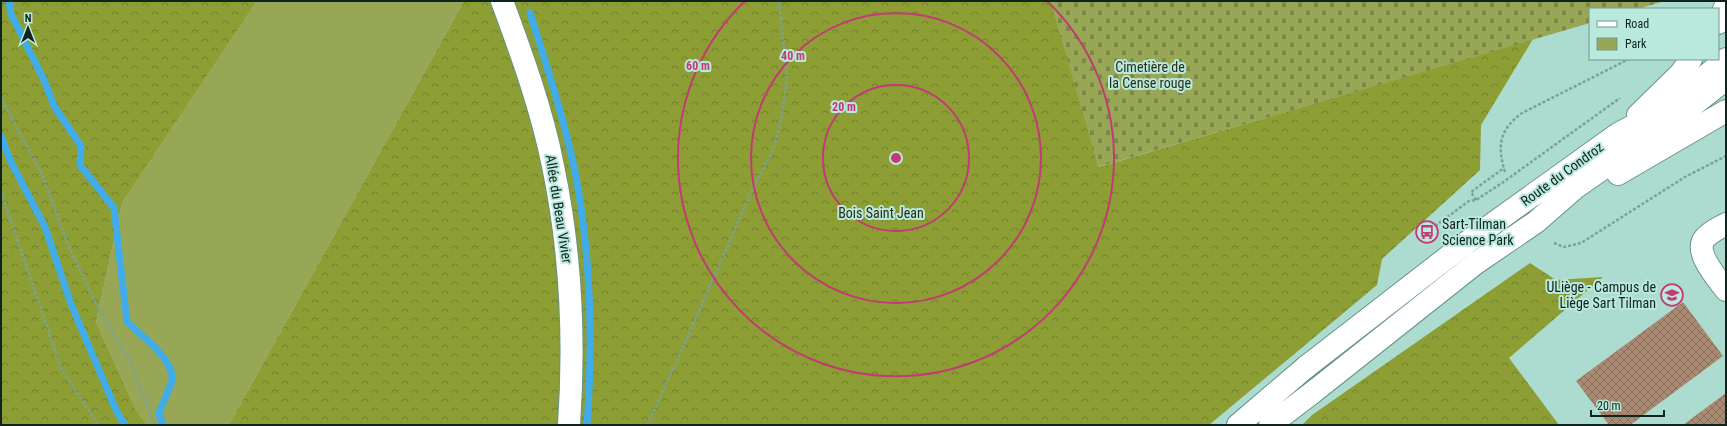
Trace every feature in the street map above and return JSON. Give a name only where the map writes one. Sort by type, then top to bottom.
[{"type":"main road","name":"Allée du Beau Vivier","points":[[502,1],[539,108],[553,165],[564,226],[572,321],[570,425]]},
{"type":"main road","points":[[1719,21],[1726,5]]},
{"type":"main road","name":"Route du Condroz","points":[[1238,425],[1306,367],[1466,243],[1618,134],[1670,106],[1726,59]]},
{"type":"main road","points":[[1618,134],[1681,73],[1691,60]]},
{"type":"main road","name":"Route du Condroz","points":[[1312,393],[1476,264],[1536,222],[1575,188],[1684,112],[1726,79]]},
{"type":"main road","points":[[1536,222],[1726,111]]},
{"type":"main road","points":[[1726,224],[1713,231],[1704,239],[1701,247],[1703,258],[1726,290]]},
{"type":"main road","points":[[1270,425],[1312,393]]},
{"type":"main road","points":[[1288,425],[1312,393]]},
{"type":"path","points":[[647,425],[685,343],[750,193],[774,148],[782,114],[787,74],[779,1]]},
{"type":"path","points":[[1505,172],[1501,152],[1501,140],[1505,128],[1512,120],[1522,113],[1627,60]]},
{"type":"path","points":[[1427,232],[1469,201],[1476,200],[1587,123],[1626,93]]},
{"type":"path","points":[[1,96],[42,174],[69,246],[99,310],[129,359],[155,425]]},
{"type":"path","points":[[1554,243],[1564,247],[1581,243],[1685,178],[1726,156]]},
{"type":"path","points":[[1476,200],[1471,192],[1504,168]]},
{"type":"path","points":[[1,192],[61,368],[98,425]]},
{"type":"green space","points":[[1,1],[257,1],[122,203],[96,322],[136,410],[147,425],[1,425]]},
{"type":"green space","points":[[257,1],[464,1],[229,425],[147,425],[136,410],[96,322],[122,203]]},
{"type":"green space","name":"Bois Saint Jean","points":[[464,1],[1051,1],[1099,167],[1533,39],[1481,125],[1480,170],[1382,259],[1377,285],[1209,425],[229,425]]},
{"type":"green space","name":"Cimetière de la Cense rouge","points":[[1051,1],[1665,1],[1640,8],[1589,8],[1589,23],[1098,167]]},
{"type":"green space","points":[[1530,263],[1556,280],[1603,277],[1509,358],[1559,425],[1302,425],[1312,415]]},
{"type":"building","points":[[1683,302],[1723,356],[1630,425],[1609,425],[1576,381]]},
{"type":"building","points":[[1726,393],[1726,425],[1683,425]]},
{"type":"waterway","points":[[9,1],[11,14],[44,80],[54,106],[81,146],[80,165],[114,208],[127,322],[156,348],[172,373],[172,381],[159,413],[163,425]]},
{"type":"waterway","points":[[530,13],[567,135],[581,208],[588,269],[590,331],[587,425]]},
{"type":"waterway","points":[[1,136],[10,160],[45,227],[71,304],[116,410],[125,425]]},
{"type":"place","name":"Sart-Tilman Science Park","points":[[1427,232]]},
{"type":"place","name":"ULiège - Campus de Liège Sart Tilman","points":[[1672,295]]}]
